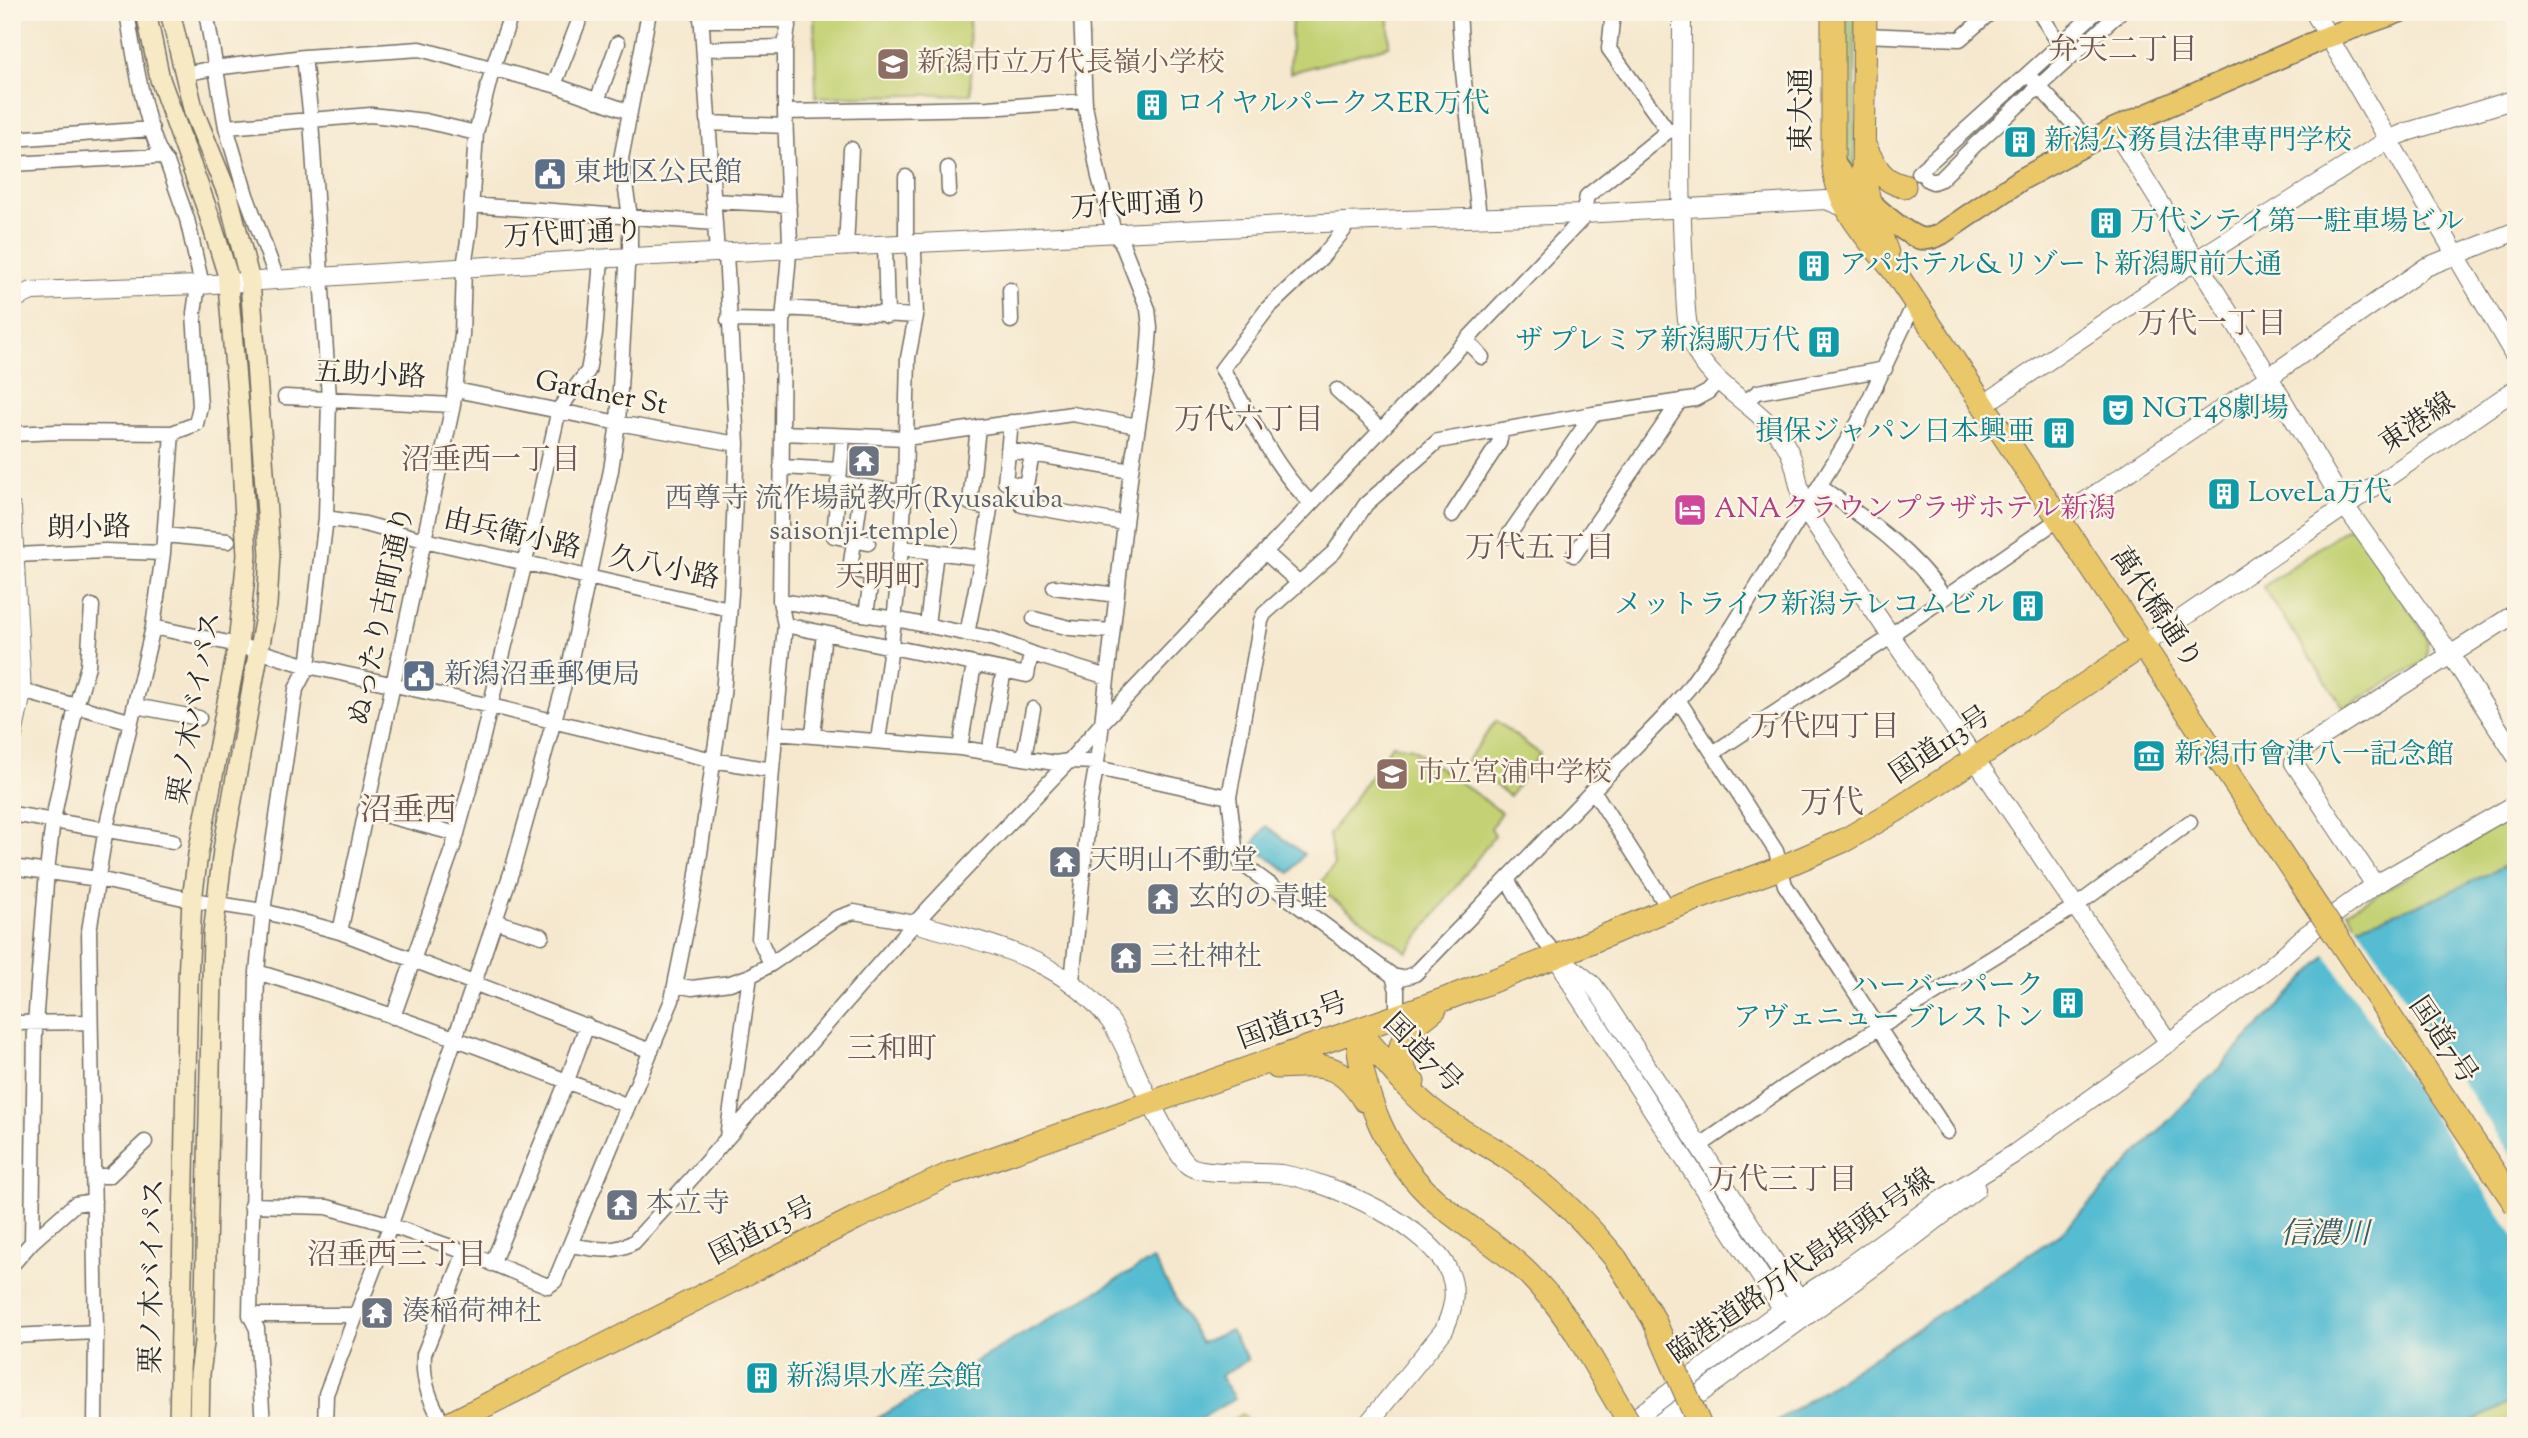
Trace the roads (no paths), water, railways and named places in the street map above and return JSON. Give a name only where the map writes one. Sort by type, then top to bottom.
[{"type":"highway","name":"東大通","points":[[1833,12],[1833,161],[1835,179],[1851,216]]},
{"type":"highway","points":[[1864,24],[1862,142],[1863,174],[1869,201]]},
{"type":"highway","points":[[1862,142],[1880,174],[1891,182],[1904,186]]},
{"type":"highway","name":"萬代橋通り","points":[[1869,201],[1891,233],[1895,272]]},
{"type":"highway","name":"萬代橋通り","points":[[1851,216],[1895,272],[2319,910]]},
{"type":"highway","name":"国道113号","points":[[445,1426],[856,1218],[952,1173],[1152,1105],[1448,998],[1845,840],[1975,759],[2143,645]]},
{"type":"highway","name":"国道7号","points":[[2319,910],[2516,1205]]},
{"type":"highway","points":[[1432,1111],[1425,1093],[1408,1078],[1399,1051],[1411,1029],[1448,998]]},
{"type":"highway","name":"国道7号","points":[[1357,1030],[1402,1082],[1432,1111],[1535,1177],[1565,1202],[1616,1259],[1653,1318],[1700,1426]]},
{"type":"highway","name":"国道7号","points":[[1357,1030],[1358,1055],[1365,1081],[1388,1143],[1402,1165],[1427,1193],[1521,1267],[1556,1304],[1631,1426]]},
{"type":"highway","points":[[1253,1068],[1317,1066],[1338,1071],[1353,1082],[1388,1143]]},
{"type":"main road","name":"栗ノ木バイパス","points":[[146,12],[160,79],[208,212],[228,283],[247,555],[238,645],[192,900],[179,1426]]},
{"type":"main road","name":"栗ノ木バイパス","points":[[170,12],[194,112],[228,195],[250,281],[270,554],[267,606],[223,850],[216,904],[200,1426]]},
{"type":"main road","points":[[1904,186],[1891,233],[1923,239],[1935,237],[2003,191],[2089,141],[2327,37],[2399,12]]},
{"type":"main road","points":[[1833,161],[1839,173],[1869,201]]},
{"type":"main road","points":[[204,1343],[209,1381],[209,1426]]},
{"type":"street","points":[[12,434],[172,433],[196,424],[200,406],[194,313],[200,285],[187,219],[152,129],[127,12]]},
{"type":"street","points":[[206,12],[226,127],[246,195],[277,279]]},
{"type":"street","name":"ぬったり古町通り","points":[[340,932],[455,397],[476,133],[493,67],[512,12]]},
{"type":"street","points":[[325,1426],[326,1394],[391,1224],[513,867],[570,663],[611,470],[618,423],[627,267],[630,258],[630,216],[621,159],[649,12]]},
{"type":"street","points":[[1072,981],[1090,802],[1097,765],[1124,523],[1147,369],[1150,328],[1148,309],[1121,241],[1115,235],[1100,180],[1085,101],[1082,12]]},
{"type":"street","points":[[1459,12],[1464,86],[1479,218]]},
{"type":"street","points":[[1613,12],[1609,49],[1675,131]]},
{"type":"street","points":[[1682,12],[1675,131],[1687,326],[1698,355],[1718,381],[1773,429],[1786,445],[1805,510],[2169,1043]]},
{"type":"street","points":[[1864,24],[1960,39],[1991,12]]},
{"type":"street","points":[[2039,12],[2064,41],[2080,49]]},
{"type":"street","points":[[1904,186],[2096,12]]},
{"type":"street","points":[[1923,168],[1924,177],[1928,180],[1933,182],[1941,179],[2120,12]]},
{"type":"street","points":[[2314,12],[2516,358]]},
{"type":"street","points":[[251,1205],[327,1207],[391,1224],[548,1286],[555,1281],[571,1245],[672,1000],[696,881],[723,694],[737,444],[722,254],[713,201],[701,16],[790,16],[785,47],[789,250],[784,314],[781,467],[780,601],[785,625],[759,938],[771,964]]},
{"type":"street","points":[[554,85],[579,22]]},
{"type":"street","points":[[597,100],[618,43]]},
{"type":"street","points":[[704,49],[785,47]]},
{"type":"street","points":[[184,74],[304,57],[420,49],[554,85],[630,111]]},
{"type":"street","points":[[263,1426],[257,1329],[250,1315],[257,972],[263,911],[296,689],[308,666],[326,518],[329,398],[311,120],[304,57]]},
{"type":"street","points":[[2028,74],[2089,141]]},
{"type":"street","points":[[1983,405],[2194,261],[2388,140],[2516,99]]},
{"type":"street","points":[[708,123],[1085,101]]},
{"type":"street","points":[[226,127],[371,115],[425,121],[476,133]]},
{"type":"street","points":[[12,139],[152,129]]},
{"type":"street","points":[[2114,129],[2194,261],[2269,377],[2345,506],[2451,655],[2516,756]]},
{"type":"street","points":[[571,1245],[607,1251],[622,1249],[634,1242],[915,923],[1582,219],[1587,196],[1675,131]]},
{"type":"street","points":[[846,248],[851,149]]},
{"type":"street","points":[[12,164],[161,156]]},
{"type":"street","points":[[1833,161],[1829,181],[1818,200],[1891,233]]},
{"type":"street","points":[[948,168],[949,190]]},
{"type":"street","points":[[878,740],[892,647],[902,548],[906,493],[908,358],[916,316],[914,252],[909,244],[906,177]]},
{"type":"street","name":"万代町通り","points":[[12,300],[32,291],[200,285],[601,259],[1344,222],[1583,214],[1818,200]]},
{"type":"street","points":[[713,201],[789,205]]},
{"type":"street","points":[[471,205],[715,223]]},
{"type":"street","points":[[1311,503],[1302,495],[1275,457],[1222,369],[1268,308],[1322,257],[1345,230],[1344,222]]},
{"type":"street","points":[[1713,753],[1883,642],[1944,597],[2426,267],[2516,231]]},
{"type":"street","points":[[885,246],[887,316]]},
{"type":"street","points":[[393,1017],[457,834],[491,706],[559,410],[588,370],[595,334],[601,259]]},
{"type":"street","points":[[1010,290],[1011,321]]},
{"type":"street","points":[[1718,381],[1708,392],[1695,399],[1438,441],[1366,504],[1334,551],[1264,614],[1261,621],[1229,797],[1236,855],[1241,863],[1393,976],[1402,978],[1416,975],[1679,701],[1733,626],[1858,423],[1914,302]]},
{"type":"street","points":[[728,320],[784,314],[916,316]]},
{"type":"street","points":[[1467,341],[1482,357]]},
{"type":"street","points":[[1744,403],[1758,392],[1885,369]]},
{"type":"street","name":"東港線","points":[[2143,645],[2516,389]]},
{"type":"street","points":[[1338,390],[1381,430]]},
{"type":"street","name":"五助小路","points":[[285,397],[455,397]]},
{"type":"street","name":"Gardner St","points":[[455,397],[559,410],[737,444]]},
{"type":"street","points":[[1574,555],[1680,401]]},
{"type":"street","points":[[782,433],[906,438],[1072,414],[1138,426]]},
{"type":"street","points":[[1507,536],[1593,414]]},
{"type":"street","points":[[1011,422],[1005,482],[1026,486]]},
{"type":"street","points":[[967,634],[990,509],[970,503],[978,426]]},
{"type":"street","points":[[1452,515],[1499,443],[1502,430]]},
{"type":"street","points":[[95,1426],[96,1332],[89,930],[106,828],[153,627],[163,553],[172,433]]},
{"type":"street","points":[[843,436],[834,537],[861,542]]},
{"type":"street","points":[[1008,450],[1131,471]]},
{"type":"street","points":[[1032,455],[1023,505],[1124,523]]},
{"type":"street","points":[[781,467],[839,477],[862,486],[906,493]]},
{"type":"street","points":[[862,486],[861,542],[850,569],[872,574],[866,614]]},
{"type":"street","points":[[1819,486],[1912,558],[1944,597]]},
{"type":"street","points":[[12,509],[14,600],[22,693],[12,739]]},
{"type":"street","name":"由兵衛小路","points":[[326,518],[365,524],[589,578]]},
{"type":"street","points":[[164,535],[228,541]]},
{"type":"street","points":[[902,548],[982,558]]},
{"type":"street","name":"朗小路","points":[[15,555],[105,551],[163,553]]},
{"type":"street","points":[[927,625],[936,552]]},
{"type":"street","points":[[1265,552],[1298,582]]},
{"type":"street","name":"久八小路","points":[[589,578],[729,609]]},
{"type":"street","points":[[1054,587],[1117,595]]},
{"type":"street","points":[[780,601],[895,619],[1004,641],[1031,653],[1107,677]]},
{"type":"street","points":[[32,1242],[35,1024],[47,871],[76,706],[88,666],[92,606]]},
{"type":"street","points":[[2375,885],[2294,763],[2300,751],[2516,613]]},
{"type":"street","points":[[1034,619],[1070,628],[1112,631]]},
{"type":"street","points":[[785,625],[1027,675],[1031,653]]},
{"type":"street","points":[[153,627],[238,645],[308,666],[491,706],[713,760],[772,769]]},
{"type":"street","points":[[813,735],[824,633]]},
{"type":"street","points":[[960,747],[974,664]]},
{"type":"street","points":[[989,752],[1004,670]]},
{"type":"street","points":[[22,693],[129,721]]},
{"type":"street","points":[[1679,701],[1776,851],[1785,885],[1947,1132]]},
{"type":"street","points":[[135,706],[200,718]]},
{"type":"street","points":[[1024,757],[1033,709]]},
{"type":"street","points":[[776,733],[960,747],[1055,763],[1069,761],[1097,765],[1229,797]]},
{"type":"street","points":[[1593,790],[1669,909]]},
{"type":"street","name":"臨港道路万代島埠頭1号線","points":[[1624,1426],[1783,1309],[1839,1273],[1936,1203],[2014,1154],[2169,1043],[2269,968],[2307,933],[2375,885],[2516,804]]},
{"type":"street","points":[[365,810],[457,834]]},
{"type":"street","points":[[12,814],[173,841]]},
{"type":"street","points":[[1698,1147],[1879,1026],[2076,906],[2190,822]]},
{"type":"street","points":[[12,867],[98,879],[192,900],[263,911],[340,932],[651,1051]]},
{"type":"street","points":[[1508,881],[1541,937],[1557,956],[1593,985],[1799,1299],[1801,1319]]},
{"type":"street","points":[[676,985],[692,988],[730,984],[750,976],[837,918],[854,912],[915,923],[968,937],[1028,958],[1072,981],[1112,1023],[1152,1105],[1184,1162],[1195,1170],[1269,1172],[1326,1185],[1367,1204],[1413,1233],[1433,1248],[1445,1263],[1451,1276],[1454,1297],[1444,1330],[1366,1426]]},
{"type":"street","points":[[494,921],[542,936]]},
{"type":"street","points":[[1557,956],[1576,992],[1783,1309],[1801,1319]]},
{"type":"street","points":[[257,972],[324,992],[455,1039],[628,1106]]},
{"type":"street","points":[[727,1139],[750,976]]},
{"type":"street","points":[[1393,976],[1397,990],[1397,1016]]},
{"type":"street","points":[[12,1023],[90,1022]]},
{"type":"street","points":[[492,1264],[587,1025]]},
{"type":"street","points":[[93,1176],[109,1176],[145,1142]]},
{"type":"street","name":"臨港道路万代島埠頭1号線","points":[[1656,1426],[1914,1237],[1978,1188],[2014,1154]]},
{"type":"street","points":[[12,1265],[32,1242],[75,1204],[94,1201]]},
{"type":"street","points":[[445,1426],[426,1389],[424,1354],[465,1252]]},
{"type":"street","points":[[250,1315],[355,1315]]},
{"type":"street","points":[[12,1336],[96,1332]]},
{"type":"water","points":[[1266,826],[1304,854],[1290,873],[1252,846]]},
{"type":"water","name":"信濃川","points":[[2516,861],[2516,1400],[2462,1426],[1769,1426],[2060,1234],[2356,925],[2434,899]]},
{"type":"water","points":[[1153,1259],[1201,1343],[1230,1330],[1248,1360],[1220,1376],[1235,1398],[1189,1426],[864,1426]]},
{"type":"place","name":"新潟市立万代長嶺小学校","points":[[893,64]]},
{"type":"place","name":"ロイヤルパークスER万代","points":[[1152,105]]},
{"type":"place","name":"新潟公務員法律専門学校","points":[[2020,142]]},
{"type":"place","name":"東地区公民館","points":[[550,174]]},
{"type":"place","name":"万代シテイ第一駐車場ビル","points":[[2106,223]]},
{"type":"place","name":"アパホテル&リゾート新潟駅前大通","points":[[1814,266]]},
{"type":"place","name":"ザ プレミア新潟駅万代","points":[[1824,342]]},
{"type":"place","name":"NGT48劇場","points":[[2118,410]]},
{"type":"place","name":"損保ジャパン日本興亜","points":[[2059,433]]},
{"type":"place","name":"西尊寺 流作場説教所(Ryusakuba saisonji-temple)","points":[[864,461]]},
{"type":"place","name":"LoveLa万代","points":[[2224,494]]},
{"type":"place","name":"ANAクラウンプラザホテル新潟","points":[[1690,510]]},
{"type":"place","name":"メットライフ新潟テレコムビル","points":[[2028,606]]},
{"type":"place","name":"新潟沼垂郵便局","points":[[419,676]]},
{"type":"place","name":"新潟市會津八一記念館","points":[[2149,756]]},
{"type":"place","name":"市立宮浦中学校","points":[[1392,774]]},
{"type":"place","name":"天明山不動堂","points":[[1065,862]]},
{"type":"place","name":"玄的の青蛙","points":[[1163,899]]},
{"type":"place","name":"三社神社","points":[[1126,958]]},
{"type":"place","name":"ハーバーパーク アヴェニュー ブレストン","points":[[2068,1003]]},
{"type":"place","name":"本立寺","points":[[622,1205]]},
{"type":"place","name":"湊稲荷神社","points":[[377,1313]]},
{"type":"place","name":"新潟県水産会館","points":[[762,1378]]},
{"type":"district","name":"弁天二丁目","points":[[2123,51]]},
{"type":"district","name":"万代一丁目","points":[[2212,325]]},
{"type":"district","name":"万代六丁目","points":[[1249,421]]},
{"type":"district","name":"沼垂西一丁目","points":[[491,461]]},
{"type":"district","name":"万代五丁目","points":[[1540,549]]},
{"type":"district","name":"天明町","points":[[880,578]]},
{"type":"district","name":"万代四丁目","points":[[1825,728]]},
{"type":"district","name":"万代","points":[[1832,805]]},
{"type":"district","name":"沼垂西","points":[[408,812]]},
{"type":"district","name":"三和町","points":[[892,1050]]},
{"type":"district","name":"万代三丁目","points":[[1783,1181]]},
{"type":"district","name":"沼垂西三丁目","points":[[397,1256]]}]
